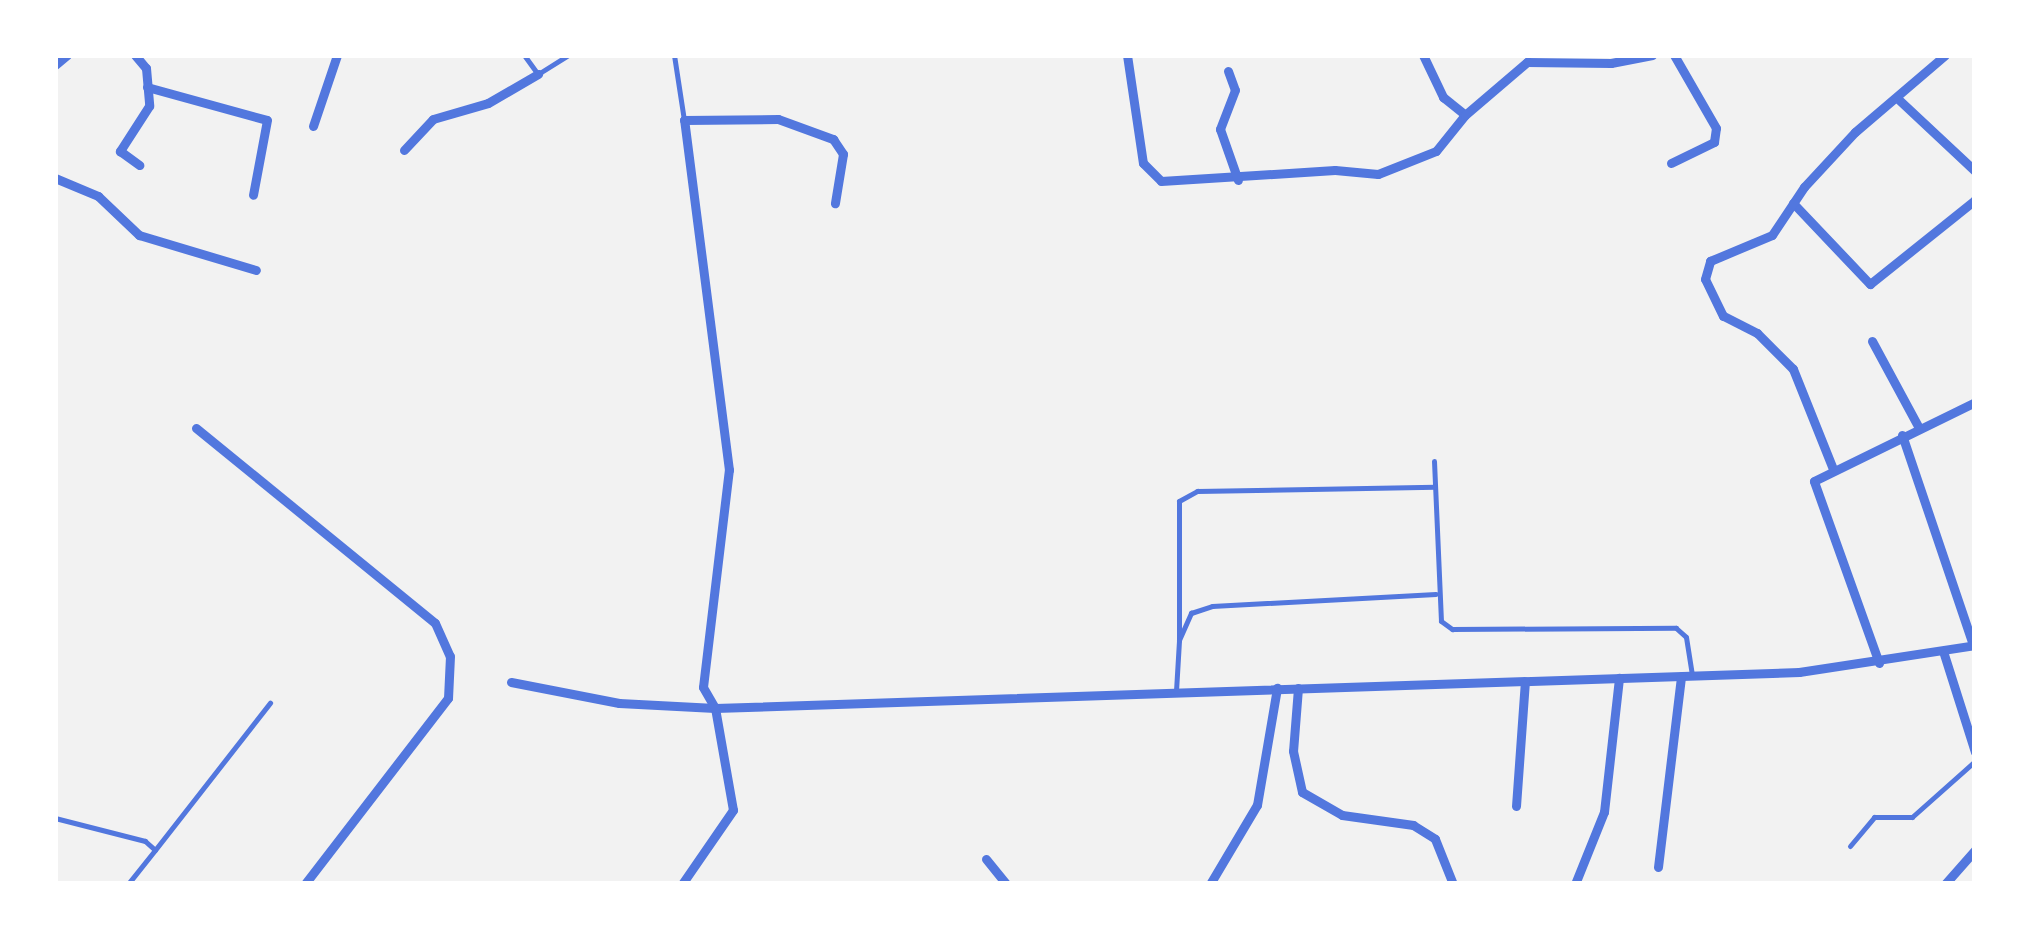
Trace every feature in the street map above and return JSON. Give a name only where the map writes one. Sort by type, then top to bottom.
[{"type":"street","points":[[55,65],[66,55]]},
{"type":"street","points":[[135,55],[146,68],[149,106],[120,151],[140,165]]},
{"type":"street","points":[[313,126],[336,55]]},
{"type":"street","points":[[1127,55],[1134,123],[1150,175],[1161,182],[1238,180],[1335,170],[1378,174],[1411,166],[1436,151],[1465,115],[1525,58],[1611,63],[1652,55]]},
{"type":"street","points":[[1423,55],[1442,96],[1465,115]]},
{"type":"street","points":[[1671,163],[1714,142],[1716,128],[1674,55]]},
{"type":"street","points":[[1833,468],[1793,370],[1757,332],[1724,316],[1705,278],[1710,261],[1772,235],[1793,203],[1855,132],[1944,55]]},
{"type":"street","points":[[1228,71],[1234,90],[1220,128],[1238,180]]},
{"type":"street","points":[[404,150],[433,119],[488,103],[538,74]]},
{"type":"street","points":[[148,87],[266,120],[253,195]]},
{"type":"street","points":[[1897,98],[1975,171]]},
{"type":"street","points":[[682,884],[733,810],[716,708],[702,687],[729,470],[684,120],[778,118],[833,140],[843,154],[835,203]]},
{"type":"street","points":[[55,178],[98,196],[140,236],[256,270]]},
{"type":"street","points":[[1793,203],[1870,284],[1975,200]]},
{"type":"street","points":[[1872,342],[1918,426]]},
{"type":"street","points":[[1879,663],[1814,481],[1918,426],[1975,402]]},
{"type":"street","points":[[196,428],[436,623],[450,656],[448,698],[305,884]]},
{"type":"street","points":[[512,682],[618,703],[742,708],[1686,676],[1879,663],[1974,645],[1902,436]]},
{"type":"street","points":[[1943,651],[1975,752]]},
{"type":"street","points":[[1658,868],[1686,676]]},
{"type":"street","points":[[1575,884],[1604,812],[1619,678]]},
{"type":"street","points":[[1516,806],[1525,681]]},
{"type":"street","points":[[1210,884],[1257,805],[1277,688]]},
{"type":"street","points":[[1298,688],[1293,751],[1302,792],[1342,815],[1413,825],[1435,840],[1453,884]]},
{"type":"street","points":[[1945,884],[1975,850]]},
{"type":"street","points":[[986,859],[1006,884]]},
{"type":"lane","points":[[524,55],[538,74],[568,55]]},
{"type":"lane","points":[[674,55],[684,120]]},
{"type":"lane","points":[[1434,461],[1436,594],[1441,620],[1452,629],[1676,628],[1686,637],[1686,676]]},
{"type":"lane","points":[[1176,691],[1179,502],[1188,496],[1435,488]]},
{"type":"lane","points":[[1179,640],[1192,613],[1212,606],[1436,594]]},
{"type":"lane","points":[[128,884],[270,703]]},
{"type":"lane","points":[[1850,846],[1874,817],[1912,817],[1975,760]]},
{"type":"lane","points":[[55,818],[136,834],[155,850]]}]
